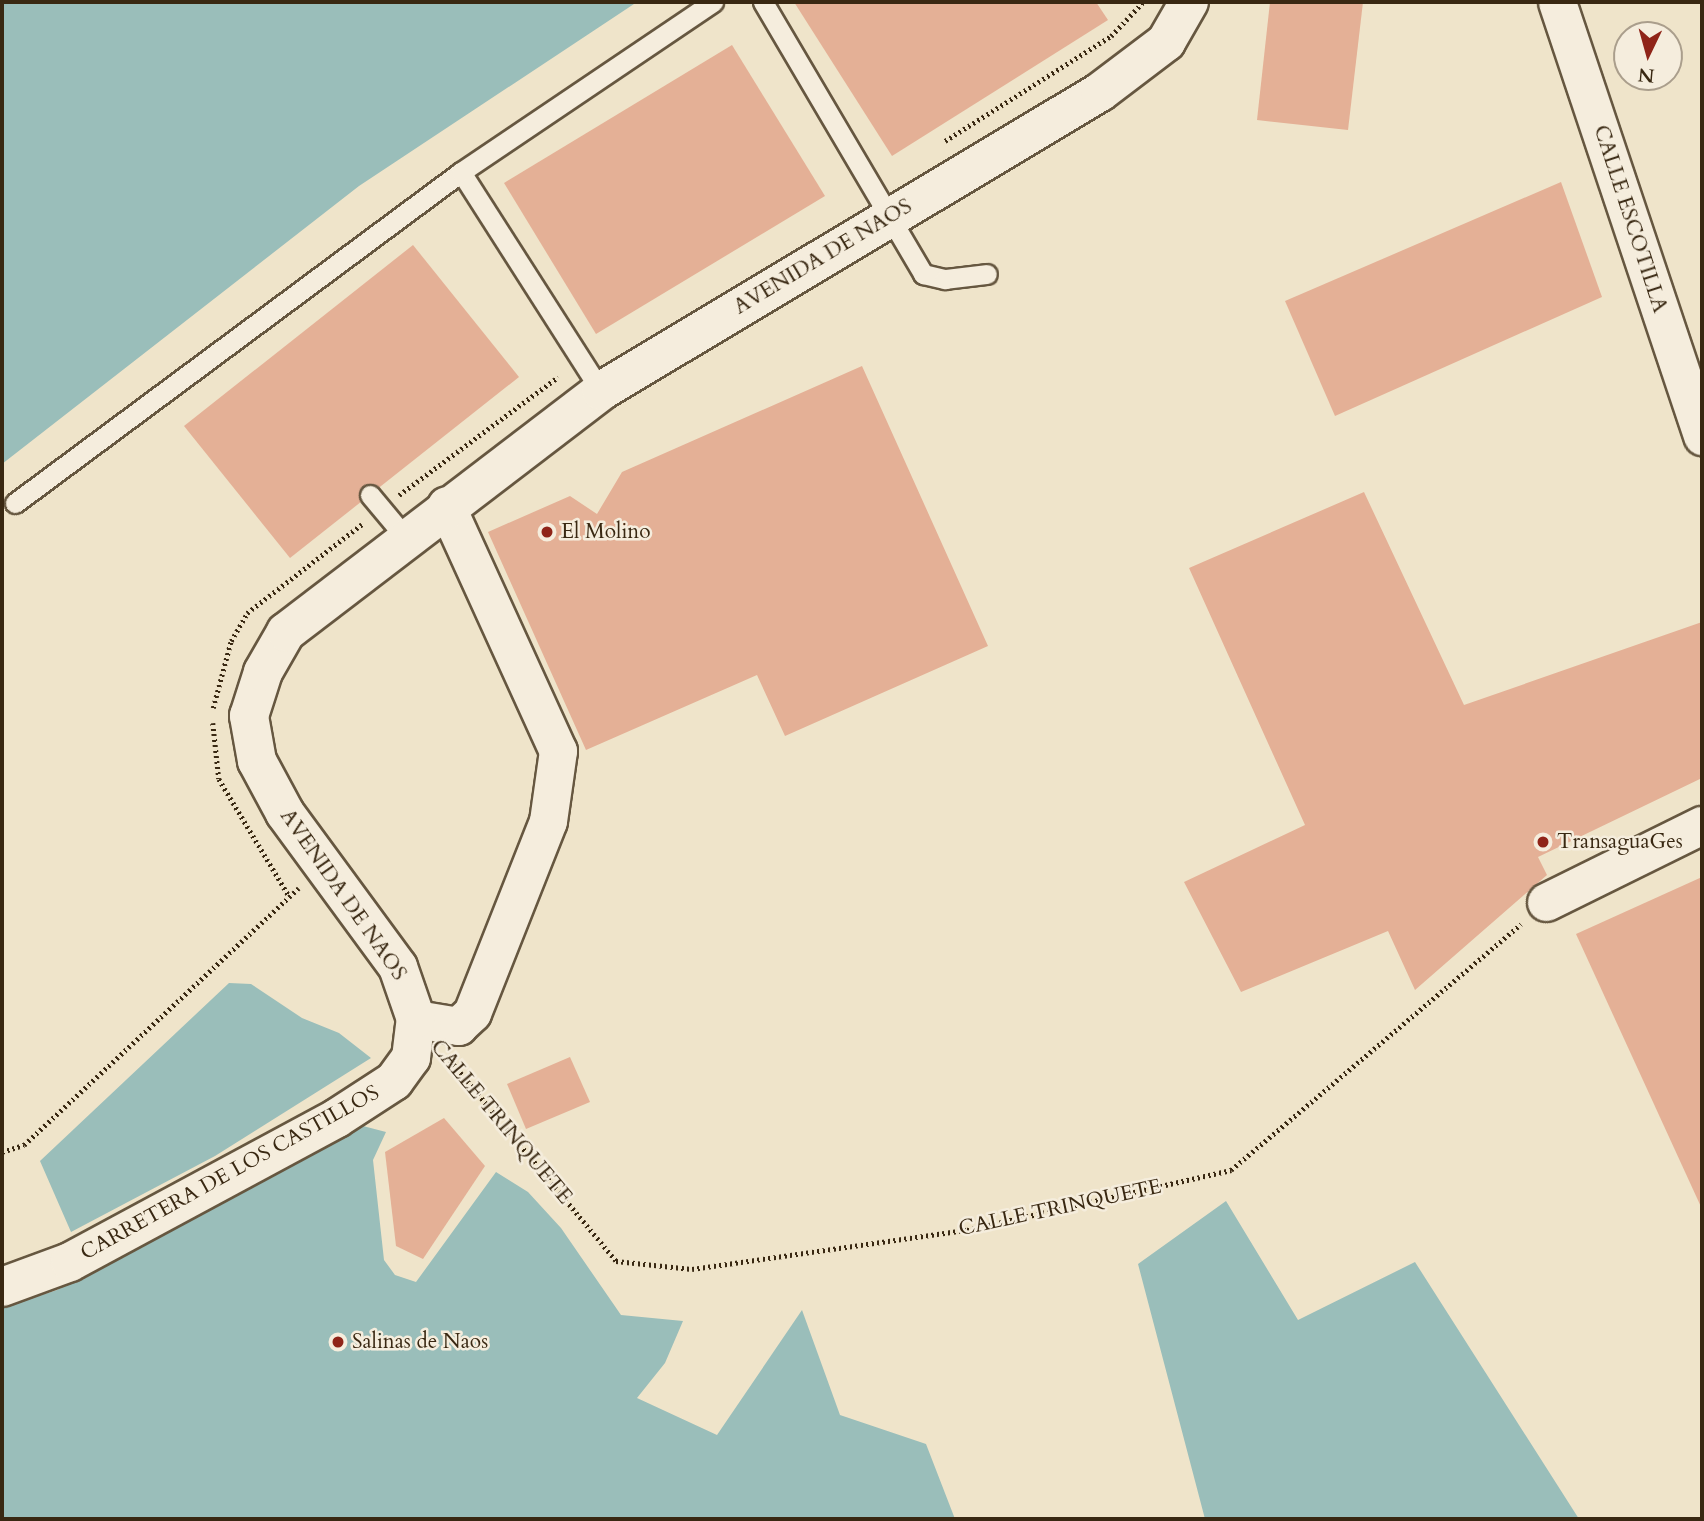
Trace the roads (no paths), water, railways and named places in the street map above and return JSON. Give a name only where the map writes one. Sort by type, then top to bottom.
[{"type":"main road","name":"AVENIDA DE NAOS","points":[[416,1019],[398,967],[323,866],[257,761],[249,716],[263,672],[286,632],[446,505],[601,391],[1100,92],[1166,42],[1189,2]]},
{"type":"main road","name":"CARRETERA DE LOS CASTILLOS","points":[[2,1287],[70,1262],[337,1118],[394,1081],[411,1058],[416,1019]]},
{"type":"street","name":"CALLE ESCOTILLA","points":[[1557,2],[1702,436]]},
{"type":"street","points":[[416,1019],[458,1026],[472,1013],[548,821],[558,751],[446,505]]},
{"type":"street","points":[[1546,902],[1702,825]]},
{"type":"lane","points":[[15,503],[461,172],[713,2]]},
{"type":"lane","points":[[763,2],[923,274],[945,279],[987,274]]},
{"type":"lane","points":[[461,172],[601,391]]},
{"type":"lane","points":[[370,495],[406,538]]},
{"type":"water","points":[[2,2],[637,2],[359,186],[2,464]]},
{"type":"water","points":[[229,983],[251,984],[302,1018],[339,1033],[371,1058],[215,1156],[71,1232],[40,1161]]},
{"type":"water","name":"Salinas de Naos","points":[[363,1126],[386,1132],[373,1160],[384,1260],[395,1275],[416,1282],[496,1172],[528,1192],[561,1228],[621,1315],[683,1321],[665,1363],[637,1398],[717,1435],[802,1310],[840,1415],[926,1444],[955,1519],[2,1519],[2,1308],[57,1290]]},
{"type":"water","points":[[1226,1201],[1298,1320],[1415,1262],[1579,1519],[1205,1519],[1138,1264]]},
{"type":"place","name":"El Molino","points":[[547,532]]},
{"type":"place","name":"TransaguaGes","points":[[1543,842]]},
{"type":"place","name":"Salinas de Naos","points":[[338,1342]]}]
